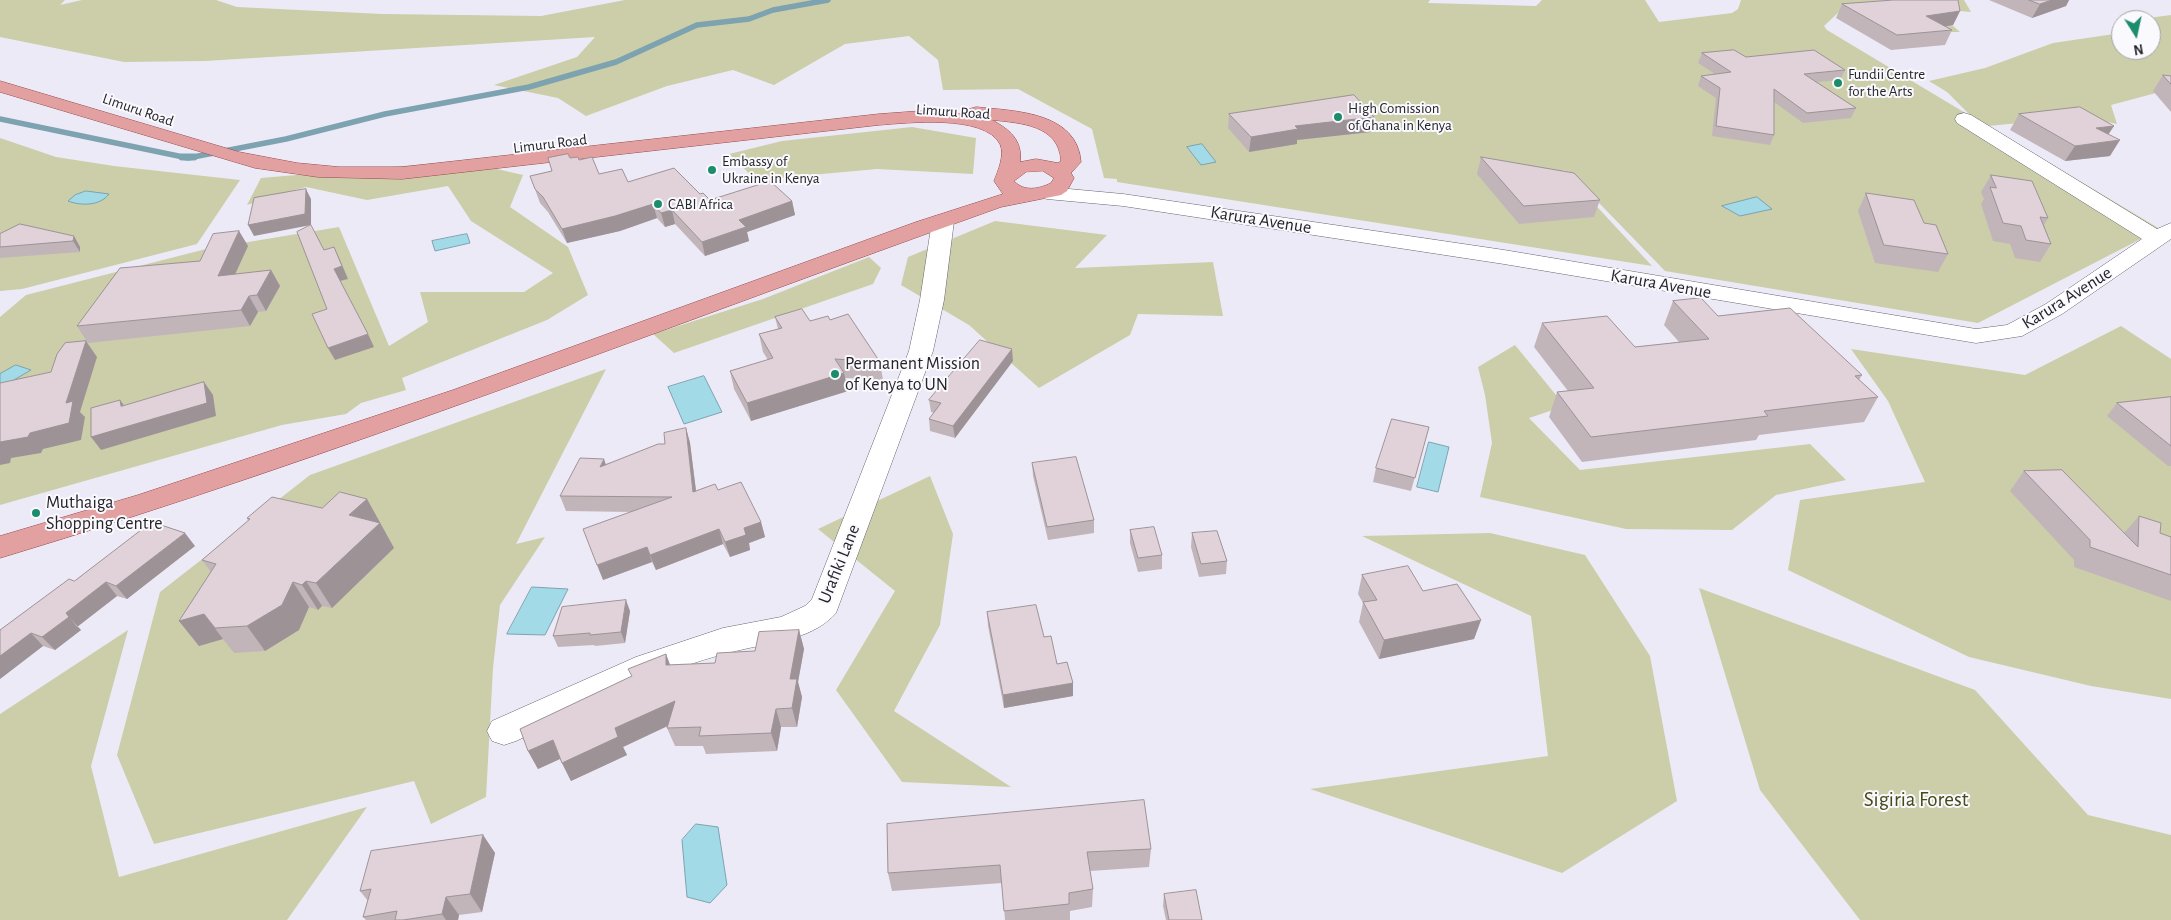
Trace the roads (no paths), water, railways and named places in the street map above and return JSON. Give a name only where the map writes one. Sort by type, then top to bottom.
[{"type":"main road","points":[[0,86],[200,146],[223,146],[260,163],[304,170],[366,175],[583,154],[636,146],[892,118],[940,116],[983,123],[1000,132],[1009,142],[1021,186]]},
{"type":"main road","name":"Limuru Road","points":[[134,108],[223,146],[317,158],[376,161],[423,159],[709,125],[878,110],[934,109],[1014,118],[1054,128],[1062,134],[1071,148],[1071,162],[1062,175]]},
{"type":"main road","points":[[0,528],[285,448],[468,387],[956,206],[1021,186],[1060,187],[1062,175],[1046,166],[1018,168],[1021,186]]},
{"type":"main road","points":[[0,547],[148,502],[453,400],[994,202],[1021,186]]},
{"type":"street","points":[[1964,119],[2165,234]]},
{"type":"street","name":"Karura Avenue","points":[[1062,175],[1123,200]]},
{"type":"street","name":"Karura Avenue","points":[[1021,186],[1504,257],[1976,336],[2013,331],[2038,318],[2165,234]]},
{"type":"street","name":"Urafiki Lane","points":[[504,730],[648,666],[723,641],[787,628],[816,615],[825,605],[922,351],[932,300],[942,221]]},
{"type":"water","points":[[1202,144],[1216,162],[1201,165],[1187,147]]},
{"type":"water","points":[[86,191],[109,194],[96,203],[79,204],[68,201],[75,195]]},
{"type":"water","points":[[1757,197],[1772,209],[1740,216],[1722,206]]},
{"type":"water","points":[[467,234],[470,243],[435,251],[432,241]]},
{"type":"water","points":[[16,365],[31,370],[0,388],[0,374]]},
{"type":"water","points":[[704,376],[722,412],[684,424],[668,387]]},
{"type":"water","points":[[1429,442],[1449,447],[1438,492],[1417,487]]},
{"type":"water","points":[[532,587],[568,589],[545,635],[507,634]]},
{"type":"water","points":[[696,824],[718,827],[727,885],[710,903],[687,897],[682,840]]},
{"type":"waterway","points":[[193,157],[286,139],[385,114],[529,87],[616,62],[697,25],[749,19],[773,10],[828,0]]},
{"type":"waterway","points":[[0,119],[183,157]]},
{"type":"waterway","points":[[183,157],[193,157]]},
{"type":"waterway","points":[[183,157],[193,157]]},
{"type":"place","name":"Fundii Centre for the Arts","points":[[1838,83]]},
{"type":"place","name":"High Comission of Ghana in Kenya","points":[[1338,117]]},
{"type":"place","name":"Embassy of Ukraine in Kenya","points":[[712,170]]},
{"type":"place","name":"CABI Africa","points":[[658,204]]},
{"type":"place","name":"Permanent Mission of Kenya to UN","points":[[835,374]]},
{"type":"place","name":"Muthaiga Shopping Centre","points":[[36,513]]},
{"type":"park label","name":"Sigiria Forest","points":[[1916,800]]}]
